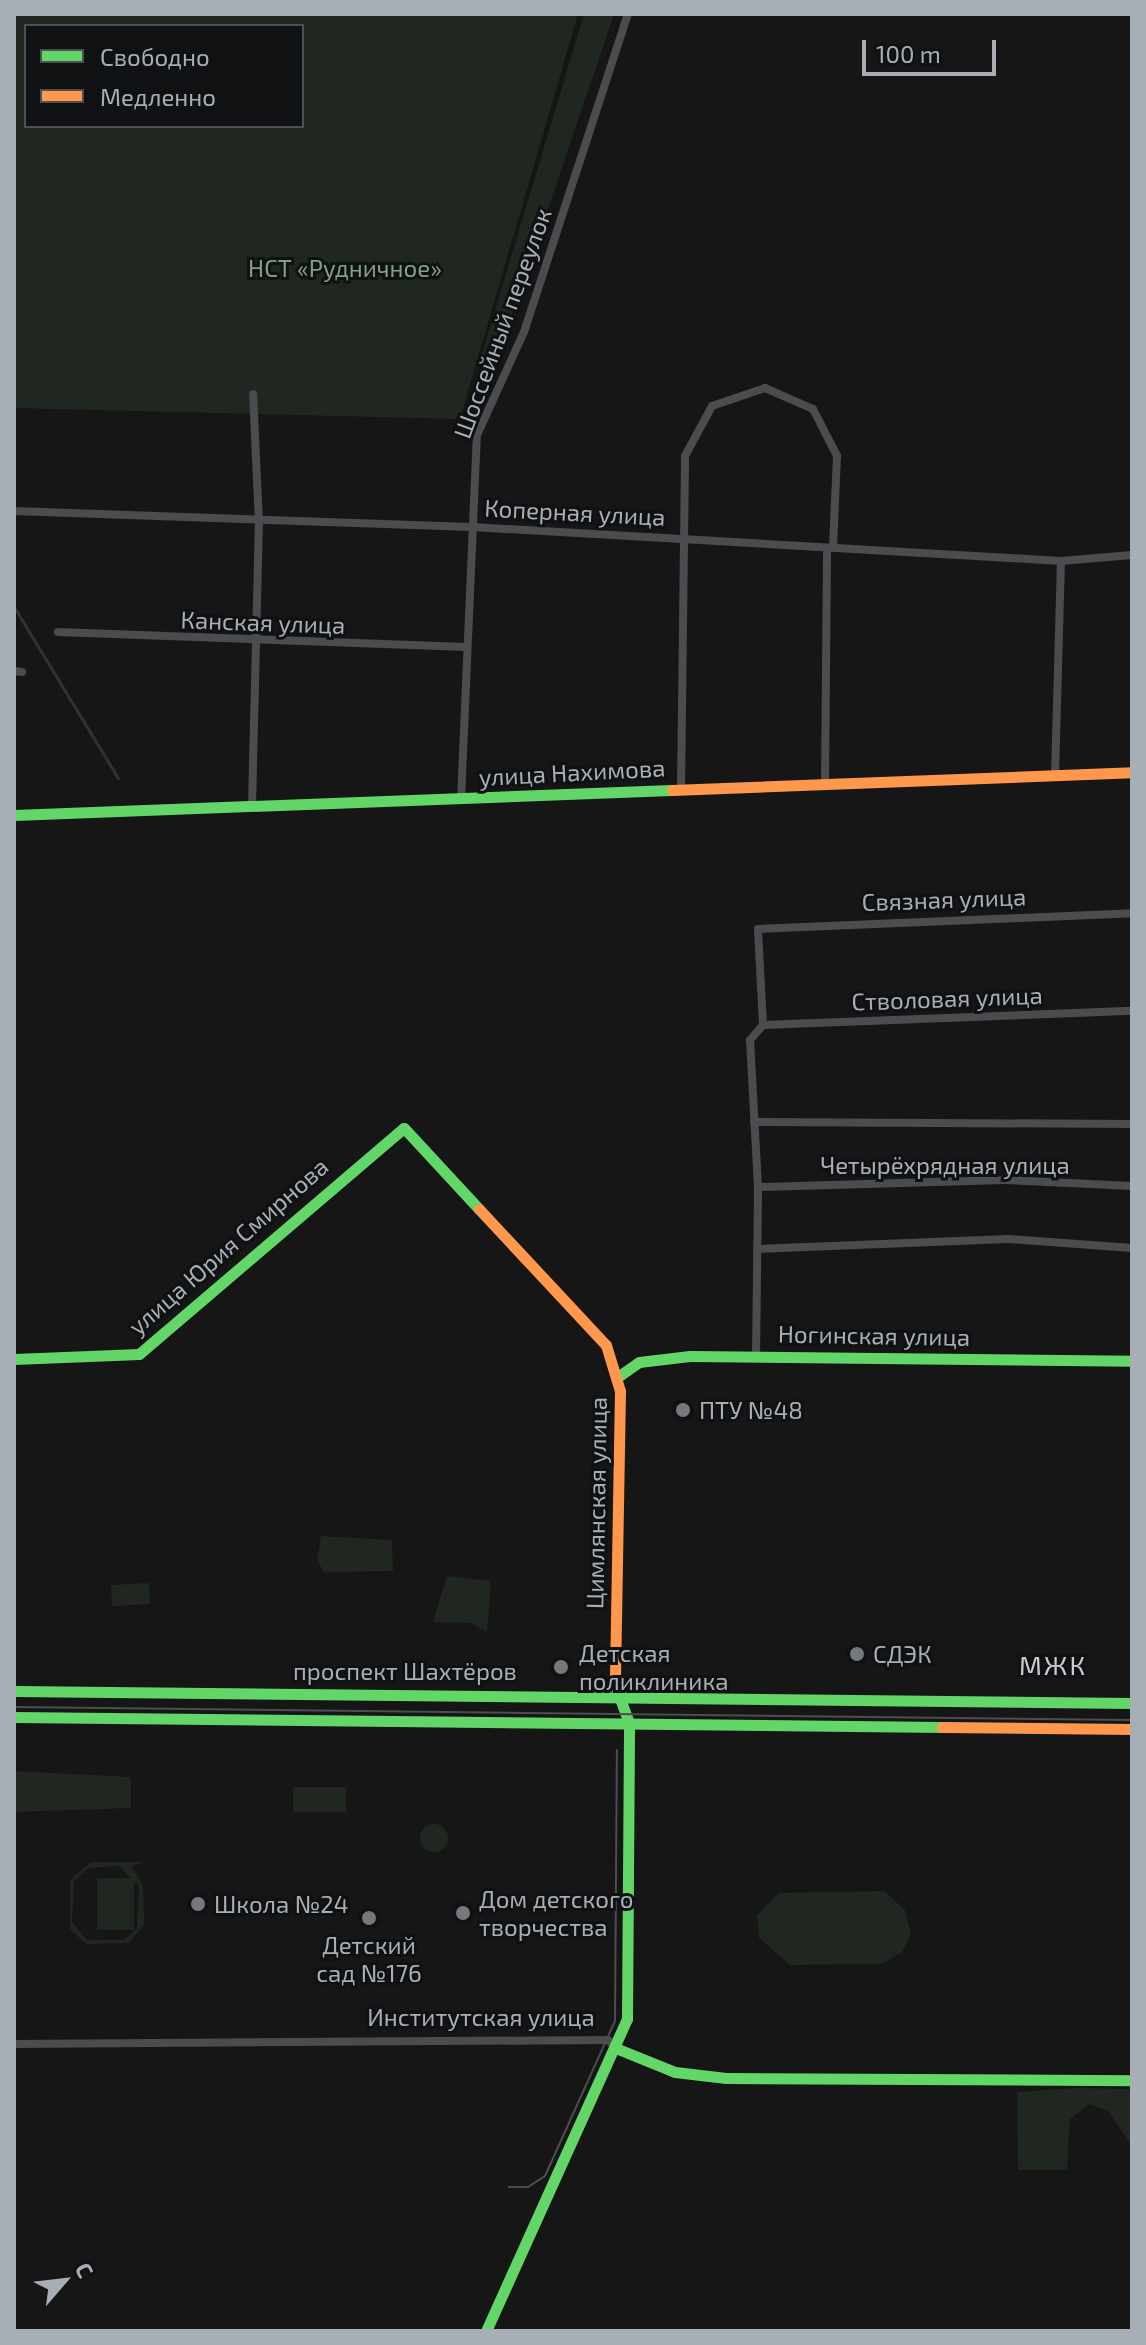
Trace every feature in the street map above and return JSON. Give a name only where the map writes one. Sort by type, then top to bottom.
[{"type":"main road","name":"улица Нахимова","points":[[14,815],[1132,772]]},
{"type":"main road","name":"улица Юрия Смирнова","points":[[14,1359],[139,1354],[391,1133],[409,1129]]},
{"type":"main road","name":"Цимлянская улица","points":[[409,1129],[581,1312],[619,1376],[615,1693],[629,1723],[630,1988],[618,2049],[486,2331]]},
{"type":"main road","name":"Ногинская улица","points":[[619,1376],[652,1359],[756,1356],[1132,1361]]},
{"type":"main road","name":"проспект Шахтёров","points":[[14,1691],[615,1693],[1132,1703]]},
{"type":"main road","name":"проспект Шахтёров","points":[[14,1717],[1132,1729]]},
{"type":"main road","name":"Институтская улица","points":[[618,2049],[675,2072],[726,2078],[1132,2080]]},
{"type":"street","name":"Шоссейный переулок","points":[[461,799],[477,435],[524,332],[628,14]]},
{"type":"street","points":[[681,789],[685,456],[701,416],[734,394],[765,388],[813,409],[825,422],[837,456],[830,548],[825,784]]},
{"type":"street","points":[[252,806],[259,524],[258,420],[253,394]]},
{"type":"street","name":"Коперная улица","points":[[14,511],[259,524],[472,527],[1061,561],[1132,555]]},
{"type":"street","points":[[1055,775],[1061,561]]},
{"type":"street","name":"Канская улица","points":[[58,632],[255,643],[466,647]]},
{"type":"street","name":"Связная улица","points":[[763,1025],[758,929],[1132,913]]},
{"type":"street","name":"Стволовая улица","points":[[763,1025],[1132,1011]]},
{"type":"street","points":[[756,1356],[758,1187],[750,1040],[763,1025]]},
{"type":"street","points":[[754,1122],[1132,1124]]},
{"type":"street","name":"Четырёхрядная улица","points":[[758,1187],[1005,1180],[1132,1186]]},
{"type":"street","points":[[757,1249],[1008,1239],[1132,1248]]},
{"type":"street","name":"Институтская улица","points":[[14,2044],[608,2040],[618,2049]]},
{"type":"green space","name":"НСТ «Рудничное»","points":[[14,14],[578,14],[460,419],[14,408]]},
{"type":"green space","points":[[584,14],[614,14],[495,365],[480,361]]},
{"type":"green space","points":[[321,1536],[392,1540],[393,1571],[324,1572],[317,1560]]},
{"type":"green space","points":[[447,1576],[491,1581],[487,1633],[472,1623],[433,1622]]},
{"type":"green space","points":[[149,1583],[150,1604],[112,1606],[111,1585]]},
{"type":"green space","points":[[14,1771],[131,1777],[131,1808],[14,1812]]},
{"type":"green space","points":[[293,1787],[346,1787],[346,1812],[293,1812]]},
{"type":"green space","points":[[434,1824],[444,1828],[448,1838],[444,1848],[434,1852],[424,1848],[420,1838],[424,1828]]},
{"type":"green space","points":[[91,1862],[143,1862],[132,1867],[143,1885],[144,1925],[129,1943],[86,1944],[70,1929],[70,1880]],"holes":[[[119,1866],[139,1886],[137,1928],[124,1940],[87,1940],[72,1922],[74,1882],[88,1868]]]},
{"type":"green space","points":[[97,1878],[134,1878],[134,1930],[97,1930]]},
{"type":"green space","points":[[884,1891],[905,1910],[911,1934],[902,1952],[882,1964],[790,1965],[759,1938],[757,1915],[779,1893]]},
{"type":"green space","points":[[1075,2088],[1132,2089],[1132,2147],[1108,2111],[1090,2104],[1070,2119],[1067,2170],[1018,2170],[1017,2092]]},
{"type":"waterway","points":[[14,607],[118,778]]},
{"type":"tram line","points":[[14,1707],[1132,1720]]},
{"type":"tram line","points":[[509,2187],[528,2187],[545,2176],[615,2021],[617,1750]]},
{"type":"traffic: fast","points":[[14,815],[672,790]]},
{"type":"traffic: fast","points":[[14,1359],[139,1354],[404,1128],[479,1209]]},
{"type":"traffic: fast","points":[[619,1376],[639,1362],[690,1356],[1132,1361]]},
{"type":"traffic: fast","points":[[486,2331],[627,2019],[629,1723],[615,1685]]},
{"type":"traffic: fast","points":[[14,1691],[1132,1703]]},
{"type":"traffic: fast","points":[[14,1717],[942,1727]]},
{"type":"traffic: fast","points":[[618,2049],[675,2072],[726,2078],[1132,2080]]},
{"type":"traffic: slow","points":[[672,790],[1132,772]]},
{"type":"traffic: slow","points":[[479,1209],[606,1345],[620,1391],[615,1685]]},
{"type":"traffic: slow","points":[[942,1727],[1132,1729]]},
{"type":"place","name":"ПТУ №48","points":[[683,1410]]},
{"type":"place","name":"СДЭК","points":[[857,1654]]},
{"type":"place","name":"Детская поликлиника","points":[[561,1667]]},
{"type":"place","name":"Школа №24","points":[[198,1904]]},
{"type":"place","name":"Дом детского творчества","points":[[463,1913]]},
{"type":"place","name":"Детский сад №176","points":[[369,1918]]},
{"type":"district","name":"МЖК","points":[[1053,1665]]}]
